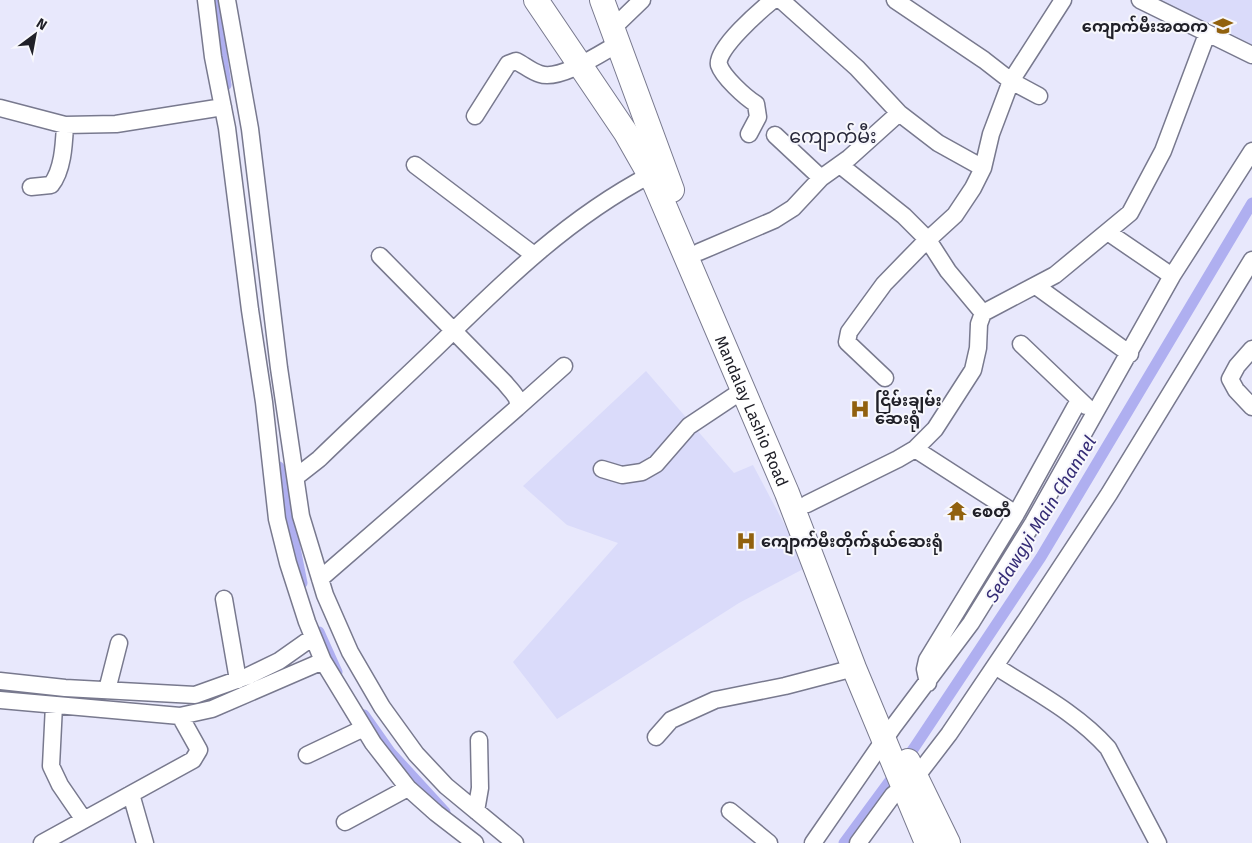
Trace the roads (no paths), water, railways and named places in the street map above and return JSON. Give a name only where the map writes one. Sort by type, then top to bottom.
[{"type":"highway","name":"Mandalay Lashio Road","points":[[536,0],[626,133],[650,175],[791,501],[854,668],[908,779],[927,843]]},
{"type":"highway","name":"Mandalay Lashio Road","points":[[602,0],[660,159],[807,504],[872,677],[890,739]]},
{"type":"highway","name":"Mandalay Lashio Road","points":[[908,779],[948,843]]},
{"type":"street","points":[[206,0],[213,57],[223,106],[264,402],[287,482],[301,516],[320,580],[350,652],[382,707],[422,760],[446,786],[515,843]]},
{"type":"street","points":[[227,0],[250,129],[279,368],[287,482],[277,519],[288,563],[313,637],[323,660],[364,728],[408,788],[436,814],[475,843]]},
{"type":"street","points":[[475,116],[508,64],[516,61],[539,74],[551,76],[580,65],[616,35],[642,0]]},
{"type":"street","points":[[749,134],[758,117],[756,104],[741,95],[719,65],[720,58],[731,41],[754,15],[773,0]]},
{"type":"street","points":[[781,0],[857,68],[899,113],[938,142],[983,168]]},
{"type":"street","points":[[885,378],[847,342],[849,332],[884,284],[955,215],[983,168],[992,134],[1011,82],[1063,0]]},
{"type":"street","points":[[1140,0],[1252,55]]},
{"type":"street","points":[[900,1],[984,60],[1011,82],[1039,96]]},
{"type":"street","points":[[807,504],[863,478],[915,448],[935,429],[973,370],[978,348],[979,324],[983,313],[1055,275],[1109,233],[1130,213],[1163,151],[1207,34]]},
{"type":"street","points":[[0,108],[65,125],[116,124],[223,106]]},
{"type":"street","points":[[699,252],[787,212],[821,178],[899,113]]},
{"type":"street","points":[[31,187],[51,185],[56,178],[64,143],[65,125]]},
{"type":"street","points":[[775,135],[821,178]]},
{"type":"street","points":[[813,843],[972,623],[1033,523],[1094,413],[1130,354],[1172,276],[1252,151]]},
{"type":"street","points":[[840,164],[904,216],[928,240],[948,271],[983,313]]},
{"type":"street","points":[[415,165],[534,255]]},
{"type":"street","points":[[287,482],[319,459],[534,255],[574,222],[615,194],[650,175]]},
{"type":"street","points":[[1109,233],[1172,276]]},
{"type":"street","points":[[380,256],[454,330],[517,398],[517,408]]},
{"type":"street","points":[[858,843],[893,795],[908,779],[995,666],[1109,494],[1252,260]]},
{"type":"street","points":[[1036,286],[1130,354]]},
{"type":"street","points":[[1021,344],[1094,413]]},
{"type":"street","points":[[1252,349],[1237,366],[1230,379],[1236,390],[1252,407]]},
{"type":"street","points":[[320,580],[564,366]]},
{"type":"street","points":[[602,469],[622,475],[642,472],[656,464],[689,426],[743,390]]},
{"type":"street","points":[[928,684],[925,669],[927,660],[1016,514],[1079,400]]},
{"type":"street","points":[[915,448],[1016,514]]},
{"type":"street","points":[[224,599],[238,680]]},
{"type":"street","points":[[0,700],[54,705],[135,701],[195,695],[238,680],[279,660],[313,637]]},
{"type":"street","points":[[107,690],[119,643]]},
{"type":"street","points":[[0,681],[107,690],[180,716],[212,709],[323,660]]},
{"type":"street","points":[[995,666],[1054,703],[1100,738],[1108,748],[1158,843]]},
{"type":"street","points":[[656,737],[671,720],[715,700],[785,686],[854,668]]},
{"type":"street","points":[[54,705],[51,766],[60,785],[84,820]]},
{"type":"street","points":[[42,843],[193,760],[199,750],[180,716]]},
{"type":"street","points":[[308,755],[364,728]]},
{"type":"street","points":[[476,811],[480,788],[480,740]]},
{"type":"street","points":[[344,822],[408,788]]},
{"type":"street","points":[[132,794],[145,843]]},
{"type":"street","points":[[730,811],[769,843]]},
{"type":"waterway","points":[[214,0],[226,85]]},
{"type":"waterway","name":"Sedawgyi Main Channel","points":[[844,843],[914,748],[1041,557],[1252,203]]},
{"type":"waterway","points":[[279,467],[302,583]]},
{"type":"waterway","points":[[319,632],[337,672]]},
{"type":"waterway","points":[[364,715],[390,752],[445,812]]},
{"type":"place","name":"ကျောက်မီးအထက","points":[[1223,26]]},
{"type":"place","name":"ငြိမ်းချမ်း ဆေးရုံ","points":[[860,409]]},
{"type":"place","name":"စေတီ","points":[[957,511]]},
{"type":"place","name":"ကျောက်မီးတိုက်နယ်ဆေးရုံ","points":[[746,541]]},
{"type":"district","name":"ကျောက်မီး","points":[[833,136]]}]
